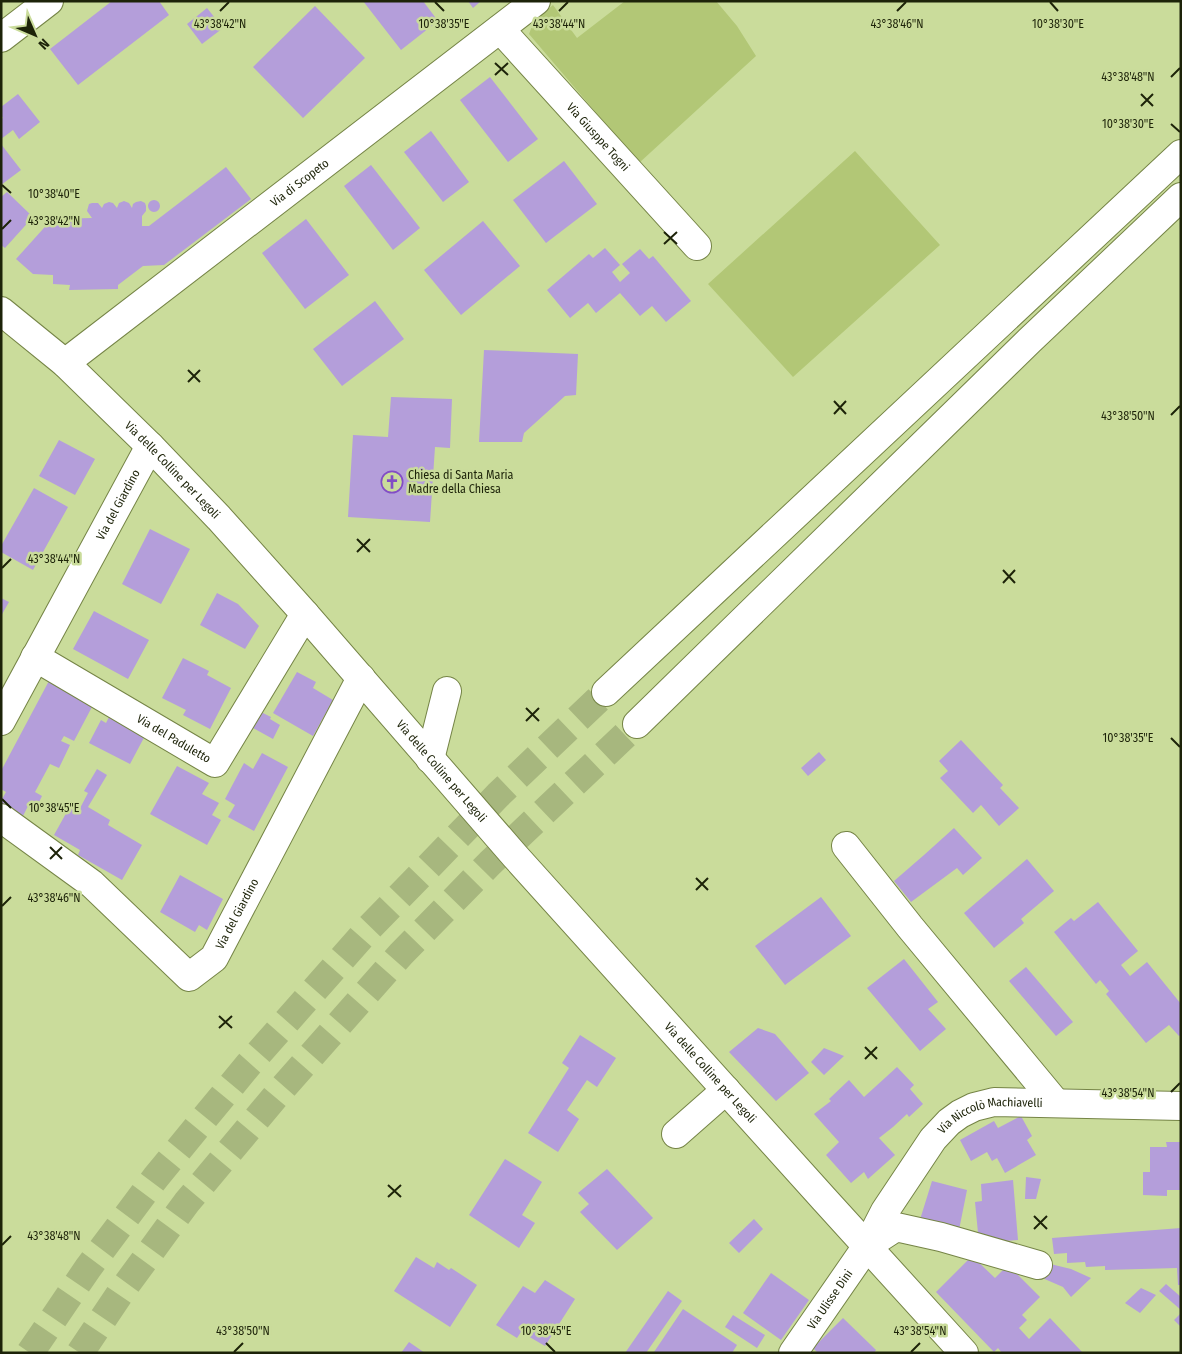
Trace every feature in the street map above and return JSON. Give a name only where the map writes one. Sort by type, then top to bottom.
[{"type":"main road","points":[[1,38],[49,1]]},
{"type":"main road","name":"Via di Scopeto","points":[[65,363],[536,1]]},
{"type":"main road","name":"Via Giusppe Togni","points":[[500,29],[697,246]]},
{"type":"main road","points":[[606,692],[1181,154]]},
{"type":"main road","points":[[637,724],[1029,341],[1181,197]]},
{"type":"main road","name":"Via delle Colline per Legoli","points":[[1,311],[65,363],[150,446],[219,518],[515,856],[964,1353]]},
{"type":"main road","name":"Via del Giardino","points":[[1,721],[150,446]]},
{"type":"main road","name":"Via del Paduletto","points":[[35,657],[215,763],[305,614]]},
{"type":"main road","name":"Via del Giardino","points":[[1,818],[92,884],[189,976],[214,958],[361,678]]},
{"type":"main road","points":[[430,759],[447,690]]},
{"type":"main road","points":[[846,846],[910,927],[1056,1103]]},
{"type":"main road","points":[[676,1134],[726,1090]]},
{"type":"main road","name":"Via Niccolò Machiavelli","points":[[867,1246],[885,1211],[933,1139],[949,1122],[974,1107],[994,1102],[1181,1106]]},
{"type":"main road","points":[[867,1246],[896,1227],[941,1237],[1038,1265]]},
{"type":"main road","name":"Via Ulisse Dini","points":[[793,1353],[867,1246]]},
{"type":"green space","points":[[625,1],[716,1],[737,26],[756,56],[639,163],[529,34],[534,21],[553,5],[577,38]]},
{"type":"green space","points":[[855,151],[940,245],[793,377],[708,284]]},
{"type":"building","points":[[112,1],[159,1],[169,15],[78,85],[50,49]]},
{"type":"building","points":[[363,1],[423,1],[438,21],[401,50]]},
{"type":"building","points":[[468,1],[481,1],[473,8]]},
{"type":"building","points":[[315,6],[365,58],[303,118],[253,67]]},
{"type":"building","points":[[207,8],[223,28],[202,44],[187,24]]},
{"type":"building","points":[[490,77],[538,139],[508,162],[460,100]]},
{"type":"building","points":[[18,94],[40,122],[19,139],[13,130],[1,139],[1,119],[3,118],[1,107]]},
{"type":"building","points":[[431,131],[469,182],[443,202],[404,152]]},
{"type":"building","points":[[1,144],[21,170],[1,185]]},
{"type":"building","points":[[564,161],[597,204],[546,243],[513,200]]},
{"type":"building","points":[[371,165],[420,228],[393,250],[344,186]]},
{"type":"building","points":[[226,167],[251,199],[164,265],[143,266],[118,285],[118,289],[69,290],[70,285],[53,284],[53,275],[33,274],[16,259],[52,219],[92,218],[87,211],[89,204],[92,203],[98,203],[102,208],[104,204],[109,202],[113,203],[117,208],[119,203],[124,201],[129,203],[132,208],[133,204],[141,201],[146,206],[146,211],[142,216],[142,226],[149,226]]},
{"type":"building","points":[[7,192],[33,217],[5,248],[1,245],[1,197]]},
{"type":"building","points":[[152,200],[156,200],[160,206],[156,212],[152,212],[148,208],[148,204]]},
{"type":"building","points":[[306,219],[349,275],[305,309],[262,253]]},
{"type":"building","points":[[483,221],[520,266],[461,315],[424,270]]},
{"type":"building","points":[[605,248],[620,265],[612,272],[620,282],[630,273],[622,264],[640,249],[649,259],[653,256],[691,301],[666,322],[652,306],[640,316],[620,293],[596,313],[588,303],[570,318],[547,290],[589,254],[593,258]]},
{"type":"building","points":[[375,301],[404,339],[342,386],[313,349]]},
{"type":"building","points":[[484,350],[578,354],[576,395],[565,396],[524,433],[522,442],[479,442]]},
{"type":"building","name":"Chiesa di Santa Maria Madre della Chiesa","points":[[391,397],[452,399],[450,448],[435,447],[430,522],[348,517],[353,435],[388,437]]},
{"type":"building","points":[[59,440],[95,459],[75,495],[39,476]]},
{"type":"building","points":[[34,488],[68,507],[33,570],[1,552],[1,546]]},
{"type":"building","points":[[150,529],[190,549],[161,604],[122,584]]},
{"type":"building","points":[[217,593],[238,604],[259,626],[245,649],[200,625]]},
{"type":"building","points":[[1,598],[9,602],[1,616]]},
{"type":"building","points":[[94,611],[149,640],[128,679],[73,649]]},
{"type":"building","points":[[183,658],[209,671],[207,675],[231,688],[210,729],[183,715],[186,710],[162,698]]},
{"type":"building","points":[[297,672],[316,682],[313,688],[333,700],[313,736],[273,713]]},
{"type":"building","points":[[50,679],[93,705],[74,741],[64,736],[61,741],[70,745],[59,768],[50,764],[35,792],[42,796],[37,806],[30,802],[23,816],[1,806],[1,801],[6,792],[1,789],[1,771]]},
{"type":"building","points":[[261,712],[271,717],[270,719],[280,725],[273,739],[253,728]]},
{"type":"building","points":[[111,713],[147,732],[130,764],[89,743],[101,720],[106,723]]},
{"type":"building","points":[[961,740],[1003,785],[1000,788],[1019,808],[999,826],[981,805],[973,813],[940,778],[948,771],[939,761]]},
{"type":"building","points":[[819,752],[826,760],[808,776],[801,768]]},
{"type":"building","points":[[262,753],[288,767],[254,831],[228,817],[235,805],[225,799],[244,763],[253,769]]},
{"type":"building","points":[[177,766],[209,783],[202,794],[219,803],[212,815],[221,820],[207,845],[150,814]]},
{"type":"building","points":[[97,769],[107,775],[88,807],[110,820],[108,825],[142,845],[122,880],[78,855],[80,850],[54,835],[69,808],[78,812],[88,793],[84,791]]},
{"type":"building","points":[[954,828],[982,858],[963,875],[957,868],[911,902],[894,881]]},
{"type":"building","points":[[1027,859],[1054,891],[1021,919],[1024,923],[994,948],[964,913]]},
{"type":"building","points":[[180,875],[223,899],[207,930],[199,925],[195,932],[160,912]]},
{"type":"building","points":[[821,897],[851,936],[785,985],[755,946]]},
{"type":"building","points":[[1098,902],[1138,951],[1121,965],[1130,976],[1147,962],[1181,1004],[1181,1035],[1179,1036],[1169,1025],[1146,1043],[1106,994],[1109,991],[1100,980],[1096,984],[1054,932],[1071,918],[1074,921]]},
{"type":"building","points":[[904,959],[938,1002],[928,1009],[946,1029],[920,1051],[867,988]]},
{"type":"building","points":[[1026,967],[1073,1022],[1056,1036],[1009,981]]},
{"type":"building","points":[[758,1028],[775,1034],[809,1073],[776,1101],[729,1052]]},
{"type":"building","points":[[580,1035],[616,1058],[597,1087],[587,1080],[567,1110],[579,1119],[558,1152],[528,1133],[569,1068],[562,1063]]},
{"type":"building","points":[[824,1048],[844,1056],[824,1075],[811,1062]]},
{"type":"building","points":[[897,1067],[914,1085],[910,1089],[923,1104],[909,1117],[907,1114],[879,1138],[895,1155],[868,1179],[864,1172],[851,1183],[826,1155],[839,1142],[814,1114],[831,1101],[829,1099],[849,1080],[864,1097]]},
{"type":"building","points":[[1021,1116],[1032,1136],[1027,1140],[1036,1155],[1005,1173],[997,1158],[992,1161],[987,1152],[971,1161],[960,1140],[994,1121],[998,1128]]},
{"type":"building","points":[[1166,1142],[1181,1142],[1181,1190],[1167,1190],[1167,1196],[1143,1195],[1143,1172],[1150,1172],[1150,1147],[1167,1147]]},
{"type":"building","points":[[505,1159],[542,1182],[522,1215],[535,1223],[519,1248],[469,1215]]},
{"type":"building","points":[[607,1169],[653,1218],[617,1250],[580,1212],[589,1204],[578,1193]]},
{"type":"building","points":[[1026,1177],[1041,1179],[1036,1199],[1025,1199]]},
{"type":"building","points":[[1013,1180],[1018,1240],[979,1243],[975,1202],[982,1201],[981,1184]]},
{"type":"building","points":[[932,1181],[967,1190],[958,1235],[918,1226]]},
{"type":"building","points":[[754,1219],[763,1229],[739,1253],[729,1243]]},
{"type":"building","points":[[1181,1228],[1181,1285],[1178,1285],[1177,1268],[1105,1270],[1105,1266],[1086,1267],[1085,1262],[1067,1263],[1067,1253],[1054,1254],[1052,1238]]},
{"type":"building","points":[[972,1256],[995,1278],[1008,1265],[1040,1297],[1022,1315],[1027,1320],[1019,1328],[1029,1339],[1050,1318],[1083,1353],[1002,1353],[998,1348],[994,1352],[936,1292]]},
{"type":"building","points":[[416,1257],[434,1268],[437,1262],[449,1270],[451,1268],[477,1285],[450,1327],[394,1291]]},
{"type":"building","points":[[1042,1262],[1071,1269],[1091,1278],[1071,1297],[1063,1287],[1040,1277]]},
{"type":"building","points":[[771,1273],[809,1300],[781,1340],[743,1313]]},
{"type":"building","points":[[545,1280],[575,1299],[545,1346],[521,1332],[517,1338],[496,1325],[523,1286],[535,1293]]},
{"type":"building","points":[[1166,1284],[1181,1297],[1181,1310],[1159,1291]]},
{"type":"building","points":[[1141,1288],[1156,1295],[1140,1313],[1125,1303]]},
{"type":"building","points":[[668,1291],[682,1301],[646,1353],[625,1353]]},
{"type":"building","points":[[683,1309],[737,1345],[732,1353],[654,1352]]},
{"type":"building","points":[[1181,1313],[1181,1327],[1174,1320]]},
{"type":"building","points":[[733,1315],[765,1335],[757,1348],[725,1327]]},
{"type":"building","points":[[843,1318],[876,1350],[874,1353],[818,1353],[813,1348]]},
{"type":"building","points":[[409,1342],[425,1353],[401,1353]]},
{"type":"tunnel","points":[[30,1353],[88,1268],[156,1177],[249,1064],[370,927],[498,795],[606,692]]},
{"type":"tunnel","points":[[80,1353],[121,1292],[187,1202],[280,1091],[401,954],[490,863],[637,724]]},
{"type":"place","name":"Chiesa di Santa Maria Madre della Chiesa","points":[[392,482]]}]
